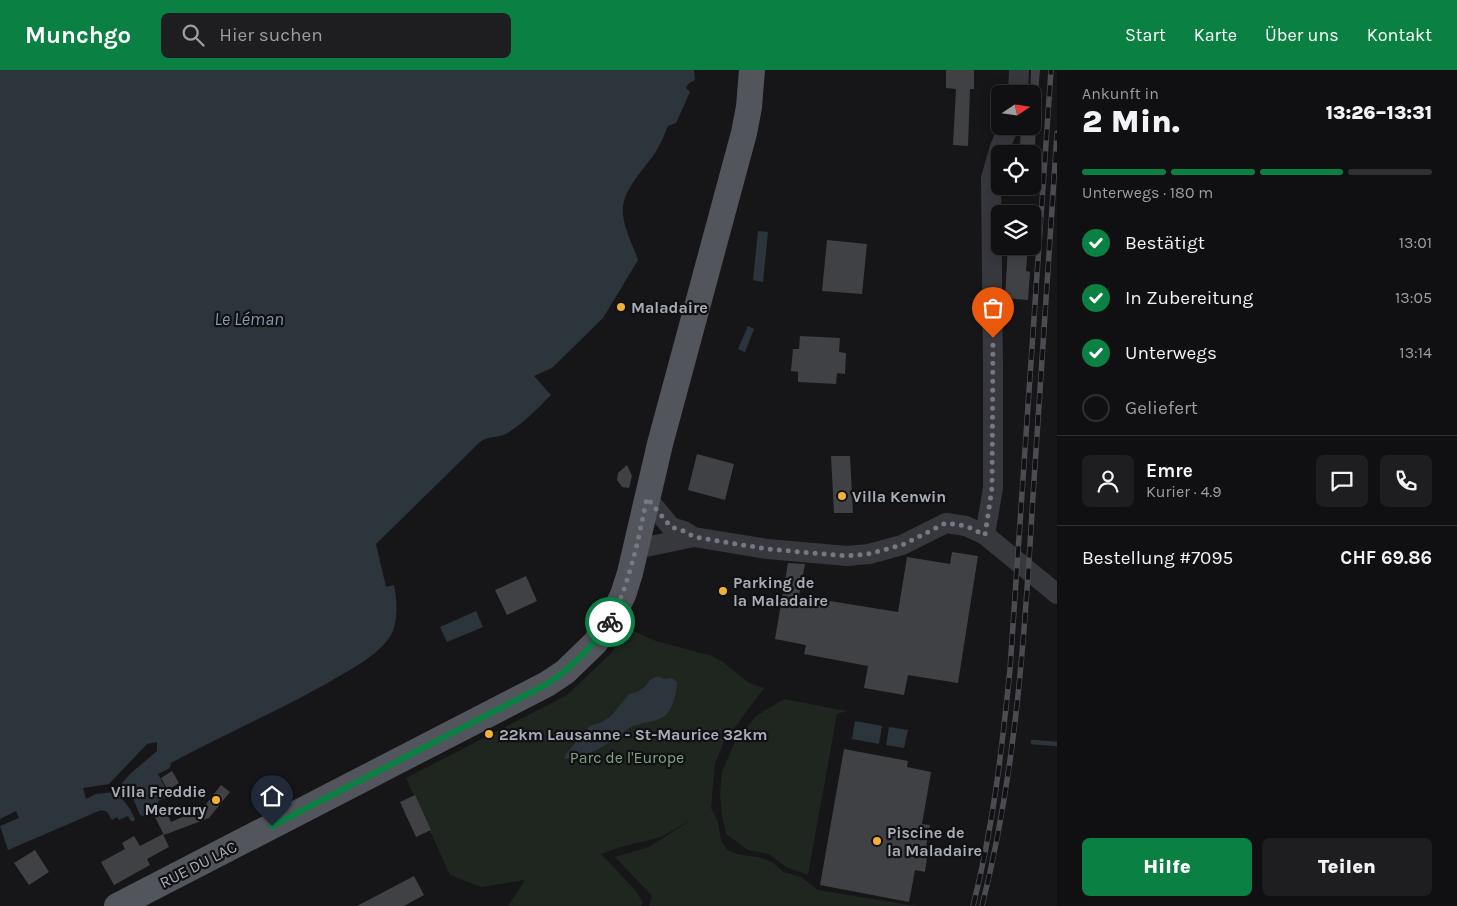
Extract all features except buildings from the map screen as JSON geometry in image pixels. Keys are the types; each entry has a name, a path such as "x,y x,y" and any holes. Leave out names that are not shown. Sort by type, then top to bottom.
{"main road":[{"name":"RUE DU LAC","path":"117,906 547,684 565,672 595,643 610,621 622,595 636,549 660,444 744,133 749,108 752,70"}],"street":[{"path":"1018,70 1018,85"},
{"path":"985,535 992,488 991,178 1005,135"},
{"path":"647,498 671,527 684,531 694,537"},
{"path":"636,549 694,537 767,549 847,556 868,554 902,545 946,523 966,526 985,535 1057,594"}],"green space":[{"name":"Parc de l'Europe","path":"629,629 656,641 712,656 723,662 749,683 764,688 724,742 715,764 711,808 718,822 721,840 727,850 772,862 784,872 801,877 818,890 916,906 649,906 652,896 615,857 649,847 694,818 661,837 601,854 636,891 643,903 641,906 508,906 525,880 481,887 450,875 406,778 567,695 610,654"},
{"path":"784,699 846,711 837,714 808,875 786,867 769,854 748,850 726,834 722,816 720,794 722,771 735,742 756,716"}],"water":[{"name":"Le Léman","path":"0,70 694,70 695,80 689,83 686,88 690,92 676,123 668,126 658,148 635,179 623,205 627,232 638,260 603,318 552,368 534,376 551,395 530,416 506,434 480,442 376,544 386,587 394,585 396,620 389,639 357,666 311,692 171,763 170,768 158,774 170,796 158,801 160,808 153,811 154,813 146,817 140,815 130,791 128,792 122,783 157,751 157,742 147,744 109,784 83,788 86,799 96,794 117,792 130,809 135,819 134,821 131,821 128,816 119,820 117,817 112,820 107,812 101,810 8,850 0,826 19,818 16,811 0,819"},
{"path":"758,231 768,232 763,282 753,280"},
{"path":"748,326 754,329 745,352 738,349"},
{"path":"476,611 483,627 447,642 440,627"},
{"path":"658,676 664,679 672,678 677,682 671,708 666,715 659,719 631,727 607,744 588,754 564,759 566,754 590,726 602,722 611,716 629,694 637,692 645,687 650,680"},
{"path":"855,721 882,726 879,744 852,739"},
{"path":"889,727 908,730 904,748 886,745"}],"waterway":[{"path":"1033,742 1057,744"}],"railway":[{"path":"973,906 991,818 1010,669 1051,70"},
{"path":"982,906 994,856 1003,805 1011,754 1022,651 1057,133"}],"way so far":[{"path":"610,622 630,573 647,498 671,527 684,531 694,537 767,549 835,556 868,554 902,545 946,523 966,526 985,535 992,488 993,338"}],"place":[{"name":"Maladaire","path":"621,307"},
{"name":"Villa Kenwin","path":"842,496"},
{"name":"Parking de la Maladaire","path":"723,591"},
{"name":"22km Lausanne - St-Maurice 32km","path":"489,734"},
{"name":"Villa Freddie Mercury","path":"216,800"},
{"name":"Piscine de la Maladaire","path":"877,841"}],"route":[{"path":"272,826 547,684 565,672 578,660 595,643 610,622"}]}
